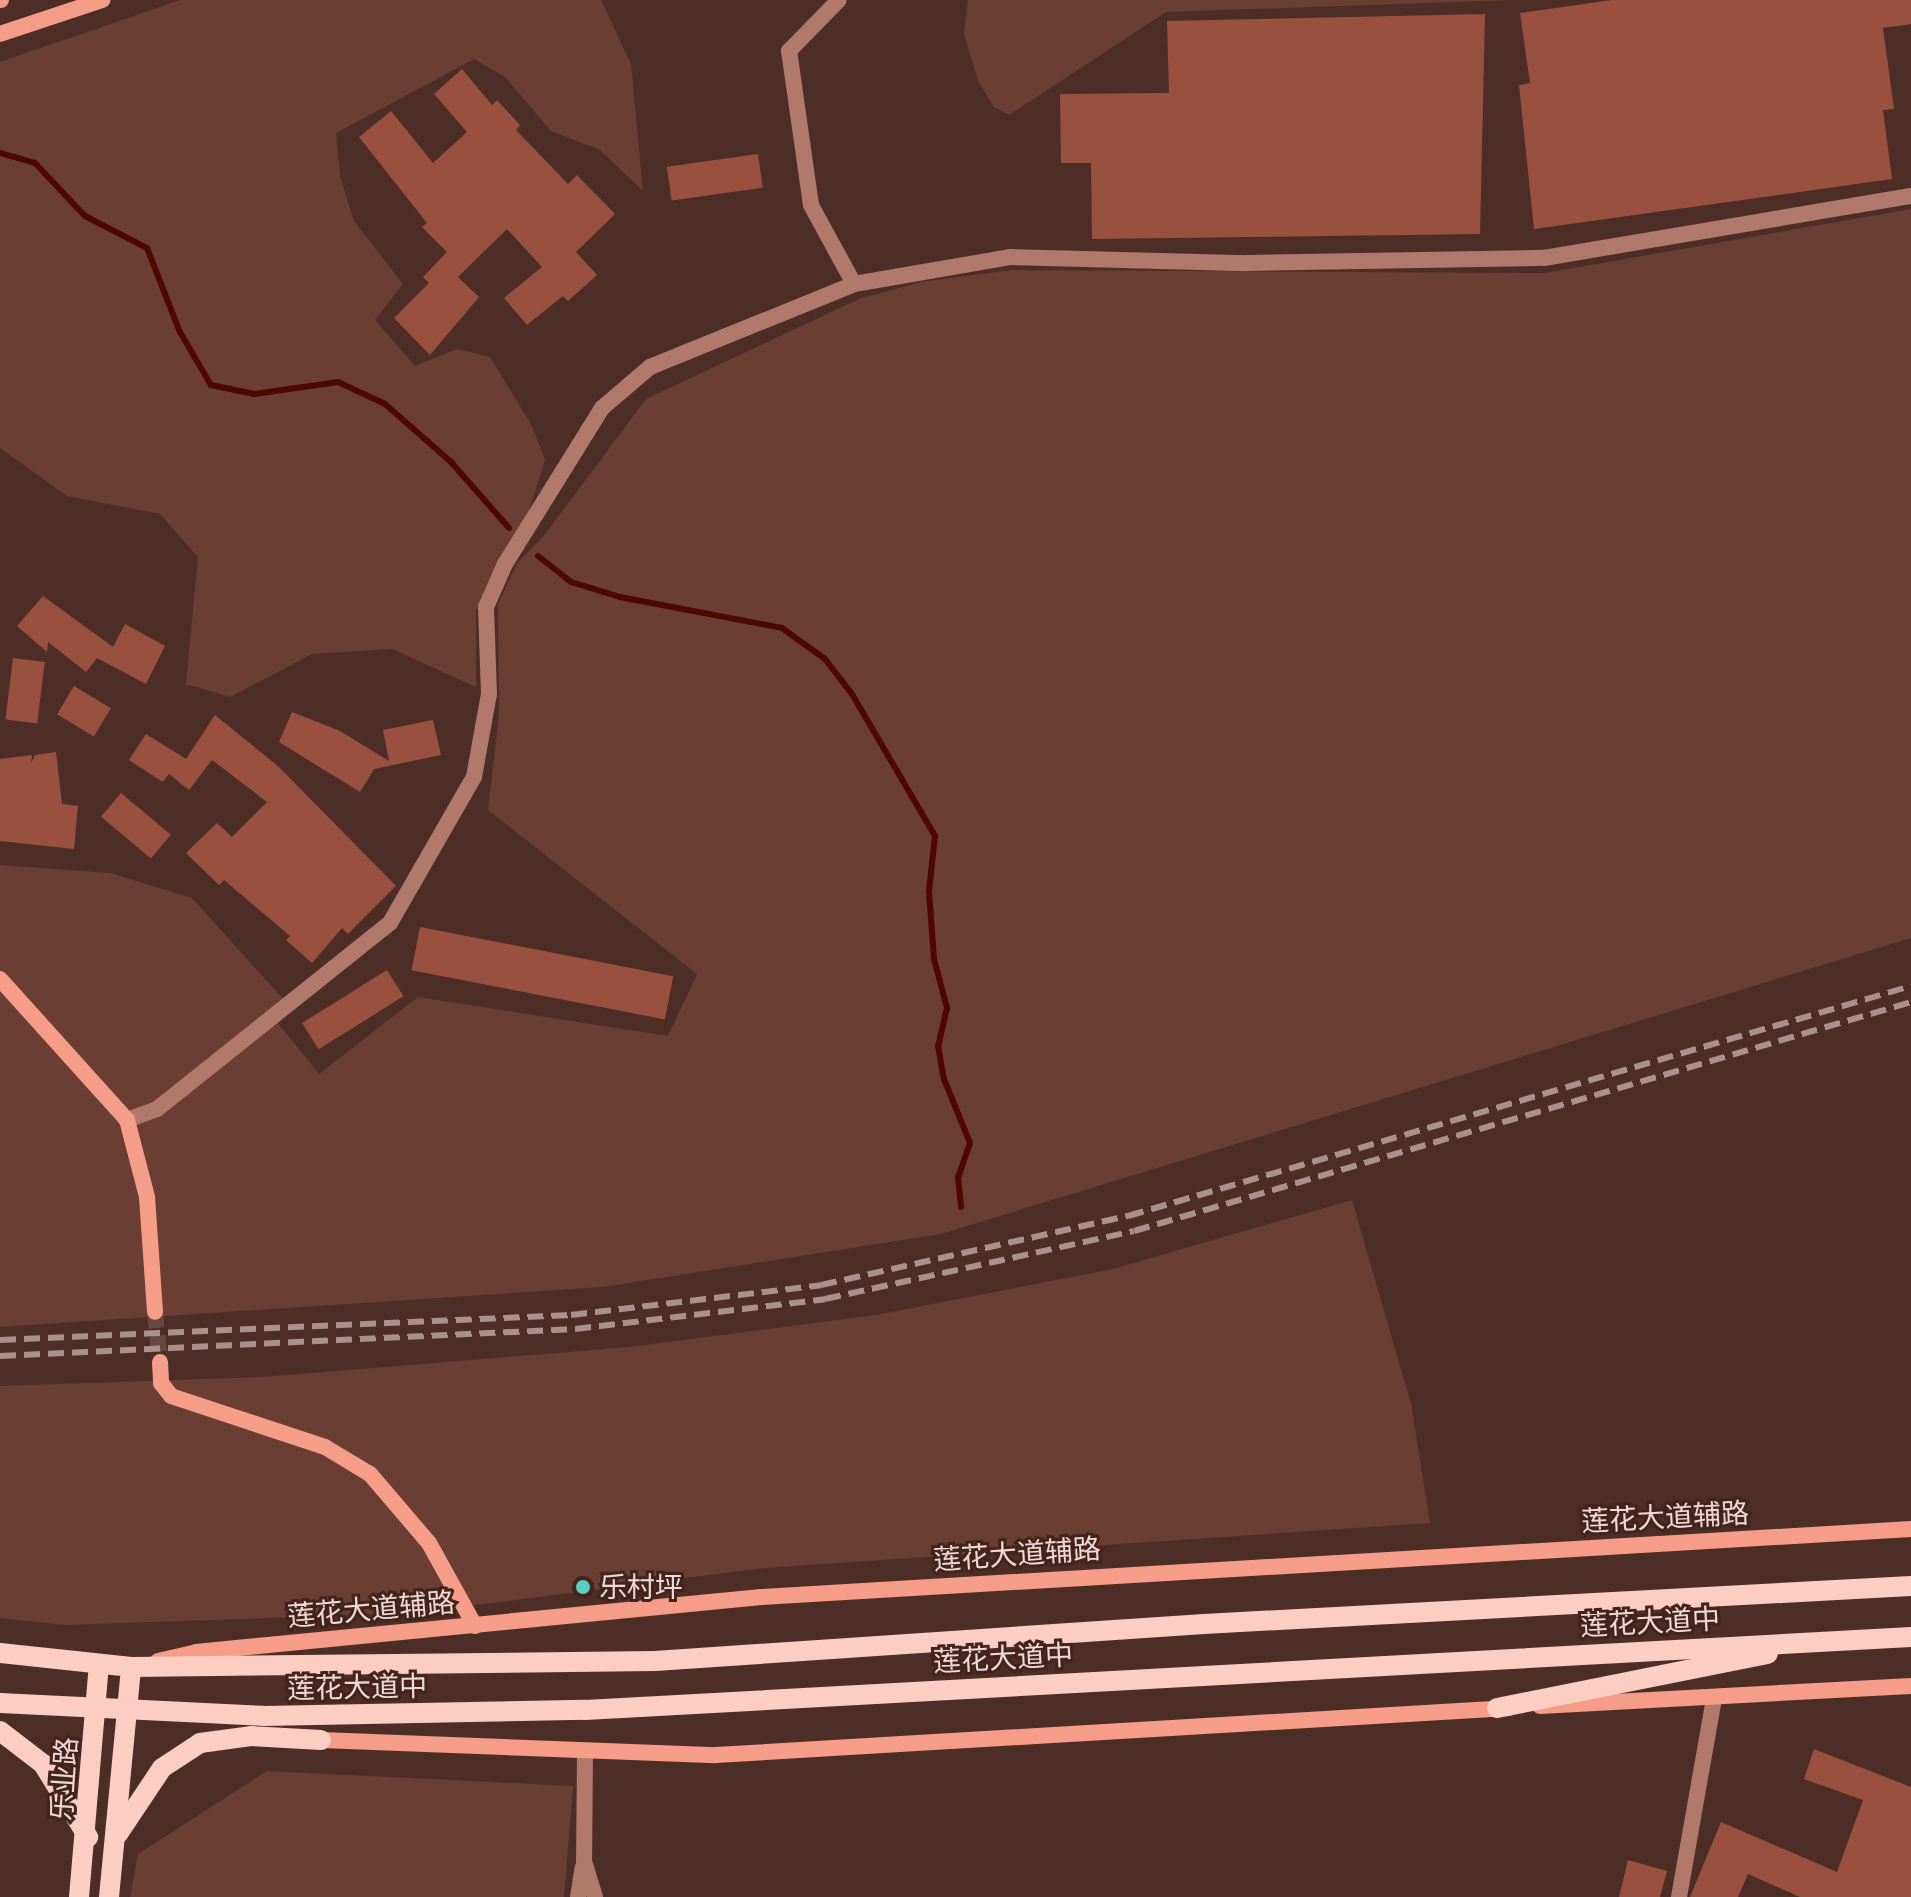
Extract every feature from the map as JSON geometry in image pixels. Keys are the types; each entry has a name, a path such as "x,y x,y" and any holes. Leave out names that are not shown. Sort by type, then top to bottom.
{"main road":[{"name":"莲花大道中","path":"0,1653 131,1667 655,1661 1204,1624 1911,1586"},
{"name":"莲花大道中","path":"0,1703 263,1716 585,1710 1911,1637"},
{"path":"1497,1708 1839,1639"},
{"name":"乐业路","path":"79,1897 88,1838 99,1665"},
{"name":"乐业路","path":"109,1897 118,1834 131,1667"},
{"path":"263,1716 321,1740"},
{"path":"0,1731 43,1764 88,1838"},
{"path":"118,1834 162,1768 200,1743 241,1736 321,1740"}],"street":[{"path":"0,34 102,0"},
{"path":"839,0 789,51 811,205 854,284"},
{"path":"127,1120 157,1109 390,923 474,777 489,694 486,607 505,564 602,408 650,367 854,284 1010,257 1247,263 1544,258 1911,196"},
{"path":"0,979 127,1120 147,1197 155,1312"},
{"path":"0,994 21,1001"},
{"path":"160,1362 161,1383 171,1396 325,1447 370,1474 429,1543 475,1626"},
{"name":"莲花大道辅路","path":"131,1667 196,1652 793,1595 1911,1529"},
{"path":"321,1740 585,1753 716,1755 1911,1686"},
{"path":"1679,1897 1714,1699"},
{"path":"578,1897 584,1861 585,1753"},
{"path":"584,1861 595,1897"}],"shaded area":[{"path":"180,0 601,0 631,64 643,191 600,150 551,131 505,77 474,59 336,133 340,176 354,221 403,284 375,320 415,366 457,349 490,357 532,426 545,460 530,508 476,611 476,687 392,649 312,654 230,697 186,684 198,557 160,514 67,496 0,448 0,62"},
{"path":"968,0 1514,0 1166,12 1009,115 994,107 978,81 964,33"},
{"path":"1911,209 1911,938 941,1234 603,1287 0,1327 0,865 110,873 192,898 284,1000 268,1011 319,1074 418,997 668,1036 697,974 488,810 499,715 498,604 517,563 543,537 646,399 859,299 921,282 1011,270 1545,273"},
{"path":"1352,1200 1411,1404 1430,1523 764,1568 414,1613 65,1625 0,1618 0,1386 262,1377 629,1347 876,1315 1113,1269"},
{"path":"267,1771 573,1786 564,1897 130,1897 138,1854"}],"building":[{"path":"1612,0 1911,0 1911,24 1883,28 1894,109 1883,110 1892,179 1534,229 1519,85 1530,83 1520,13"},
{"path":"1485,14 1480,234 1092,239 1091,163 1061,163 1060,94 1169,93 1167,21"},
{"path":"462,69 492,105 497,100 520,125 516,130 568,184 577,175 615,214 576,252 597,275 568,301 563,296 527,325 504,298 542,267 507,229 458,277 479,297 430,355 394,318 429,283 423,277 447,252 422,227 427,223 359,137 391,111 433,163 467,132 434,94"},
{"path":"758,154 763,188 672,200 667,167"},
{"path":"43,596 113,647 125,624 165,646 146,684 97,658 86,672 48,642 47,652 17,626"},
{"path":"13,658 45,662 37,723 5,720"},
{"path":"74,686 111,708 94,736 57,714"},
{"path":"292,712 340,731 389,761 383,730 433,720 441,755 374,769 360,792 279,742"},
{"path":"215,715 279,767 396,886 348,934 342,928 312,963 286,940 290,936 224,880 219,885 186,853 217,823 232,837 267,802 212,760 189,790 169,774 163,782 129,760 146,734 186,759"},
{"path":"56,752 62,804 78,806 74,849 0,841 0,759 32,755 31,763 35,755"},
{"path":"121,793 171,835 151,859 101,817"},
{"path":"420,927 673,976 665,1019 412,970"},
{"path":"387,970 403,996 319,1049 302,1023"},
{"path":"1814,1749 1911,1787 1911,1897 1800,1897 1748,1874 1738,1897 1690,1897 1721,1822 1837,1872 1863,1800 1804,1779"},
{"path":"1628,1860 1667,1871 1660,1897 1619,1897"}],"waterway":[{"path":"0,153 35,163 85,216 147,248 180,332 211,385 254,394 338,382 385,404 451,462 509,528"},
{"path":"538,556 571,582 620,597 782,628 825,659 852,694 935,836 929,891 934,959 947,1008 938,1046 944,1079 970,1143 958,1177 961,1207"}],"tunnel":[{"path":"155,1312 160,1362"}],"railway":[{"path":"0,1340 571,1315 821,1285 1128,1216 1911,986"},
{"path":"0,1356 575,1329 825,1299 1134,1231 1911,1002"}],"place":[{"name":"乐村坪","path":"583,1587"}]}
